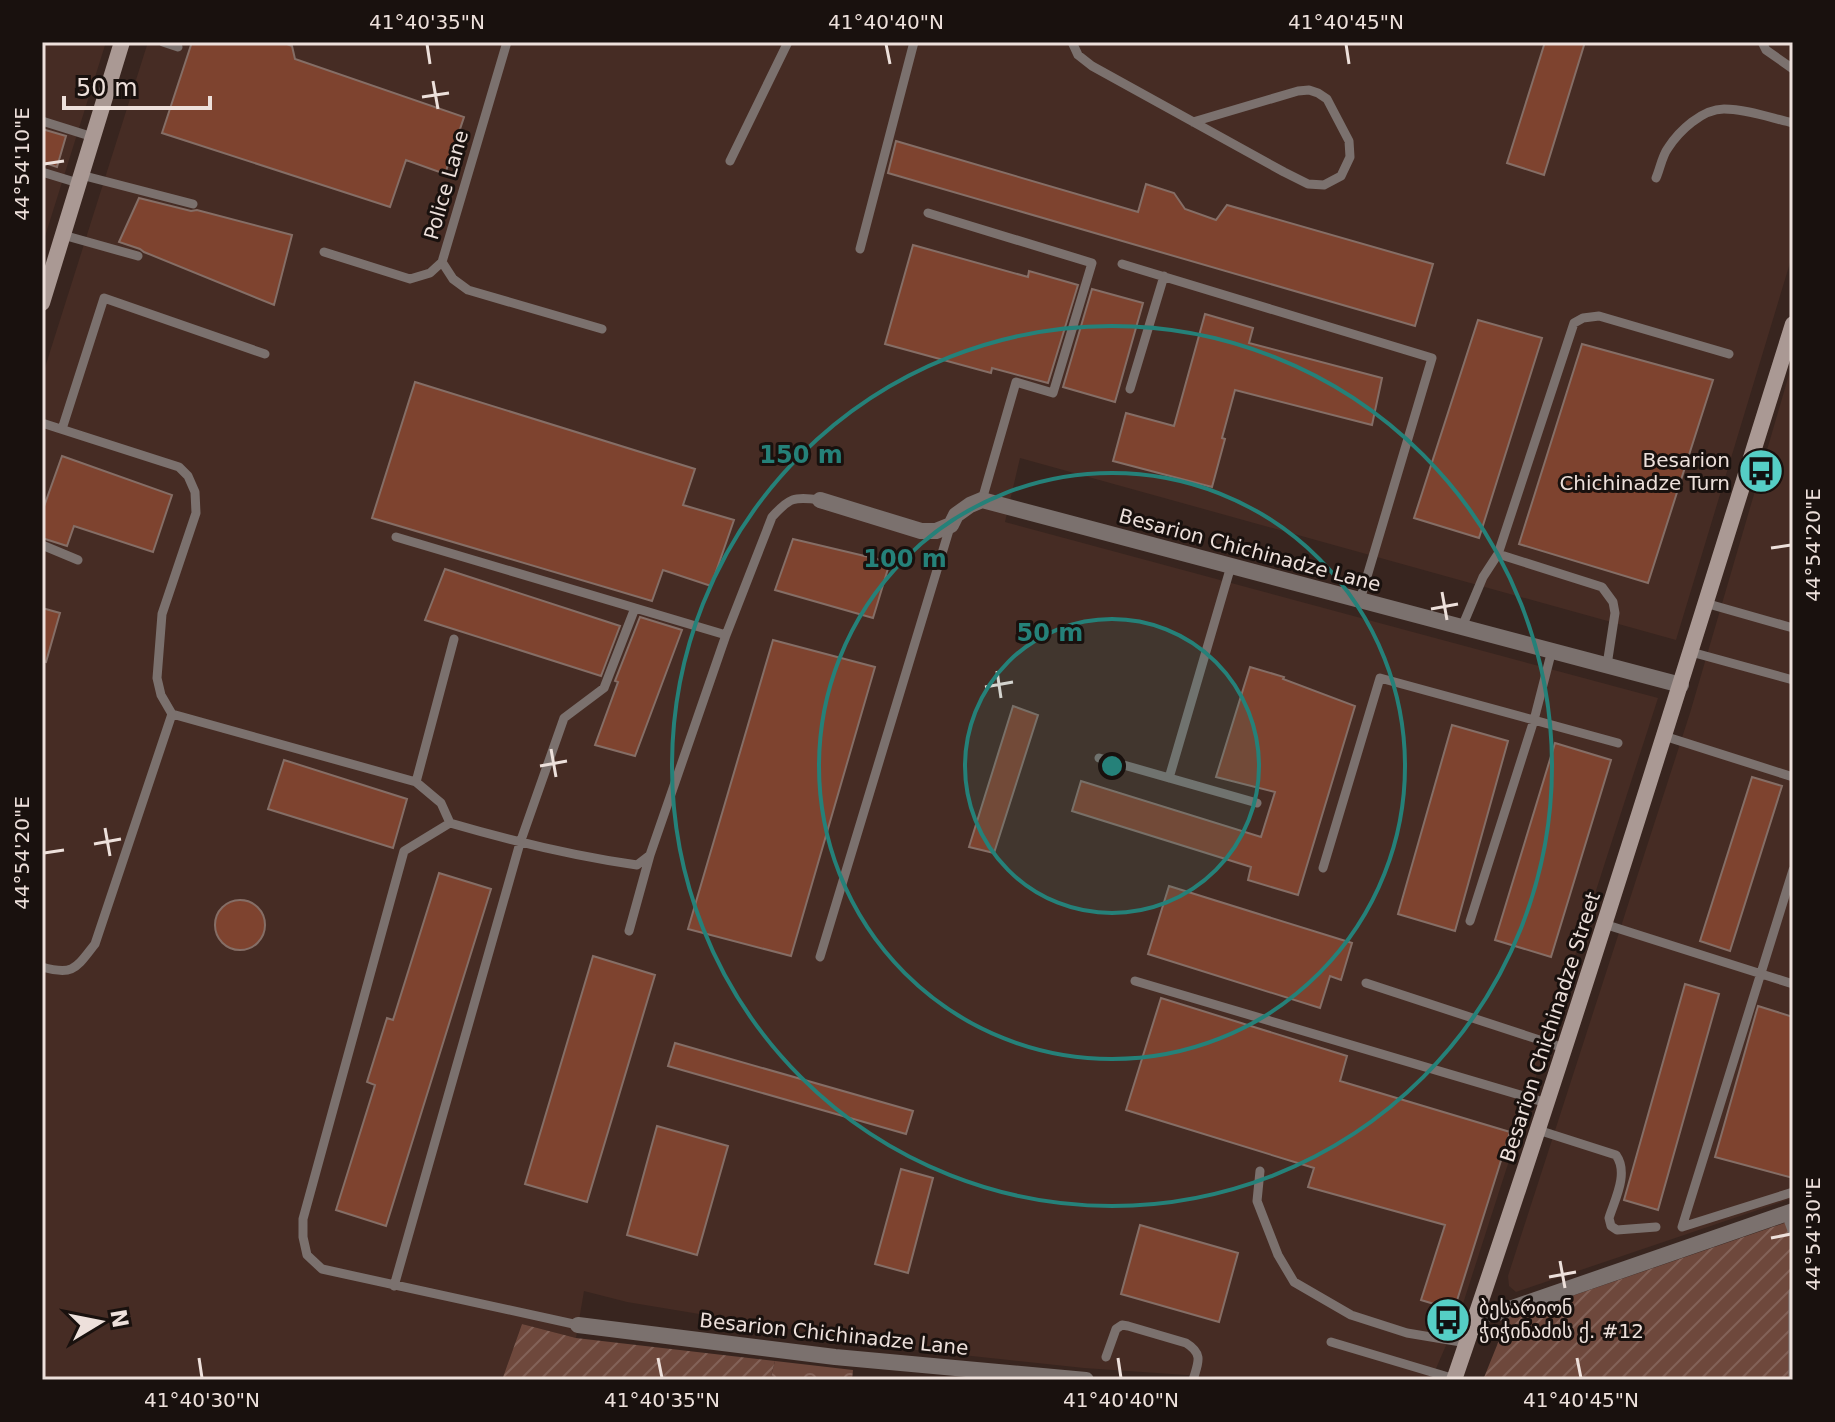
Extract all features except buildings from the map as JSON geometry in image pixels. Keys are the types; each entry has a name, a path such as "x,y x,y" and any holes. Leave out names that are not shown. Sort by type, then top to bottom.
{"street":[{"path":"42,303 122,42"},
{"name":"Besarion Chichinadze Street","path":"1454,1379 1547,1103 1793,324"},
{"path":"820,500 921,531 936,531 951,525 956,515 982,500"},
{"name":"Besarion Chichinadze Lane","path":"982,500 1681,685"},
{"path":"1477,1313 1495,1314 1789,1212"},
{"name":"Besarion Chichinadze Lane","path":"578,1325 835,1357 1086,1380"}],"lane":[{"path":"163,42 178,47"},
{"name":"Police Lane","path":"324,252 410,279 430,273 442,262 507,42"},
{"path":"730,161 788,42"},
{"path":"860,249 914,42"},
{"path":"1072,42 1078,55 1092,66 1193,122 1308,184 1324,185 1341,176 1350,157 1349,141 1327,99 1309,90 1193,122"},
{"path":"1762,42 1766,50 1793,69"},
{"path":"1656,178 1666,149 1704,114 1721,109 1793,123"},
{"path":"42,121 93,137"},
{"path":"42,172 193,204"},
{"path":"928,213 1092,263 1053,393 1016,382 982,500"},
{"path":"63,235 138,256"},
{"path":"442,262 453,279 468,290 602,329"},
{"path":"1122,264 1432,358 1360,600"},
{"path":"1130,389 1164,276"},
{"path":"62,429 104,298 265,354"},
{"path":"1462,627 1483,577 1498,554 1574,323 1599,316 1729,354"},
{"path":"42,423 179,467 188,476 195,492 196,513 162,614 157,678 161,695 172,714 416,782 441,803 450,823"},
{"path":"629,931 650,855 726,635 772,517 786,502 803,497 820,500"},
{"path":"820,957 951,525"},
{"path":"396,537 726,635"},
{"path":"42,545 78,560"},
{"path":"1498,554 1602,587 1613,602 1615,613 1607,665"},
{"path":"1169,778 1231,566"},
{"path":"1705,603 1793,628"},
{"path":"394,1286 520,843 564,718 604,688 635,608"},
{"path":"416,782 454,639"},
{"path":"1470,921 1534,720 1552,650"},
{"path":"1691,652 1793,680"},
{"path":"1323,868 1380,678 1618,743"},
{"path":"42,967 61,973 79,965 95,944 172,714"},
{"path":"1664,736 1793,777"},
{"path":"1099,758 1257,803"},
{"path":"578,1325 322,1269 307,1255 303,1219 404,851 450,823 520,843 637,865 650,855"},
{"path":"1793,870 1682,1227 1793,1192"},
{"path":"1604,924 1793,984"},
{"path":"1135,981 1547,1103"},
{"path":"1366,983 1564,1048"},
{"path":"1538,1130 1616,1155 1623,1171 1609,1218 1611,1226 1617,1230 1656,1227"},
{"path":"1260,1171 1257,1201 1278,1255 1294,1282 1351,1315 1407,1333 1467,1343"},
{"path":"1789,1212 1793,1233"},
{"path":"1793,1292 1793,1380"},
{"path":"1106,1357 1116,1329 1122,1325 1128,1326 1186,1343 1193,1348 1198,1353 1198,1364 1193,1380"},
{"path":"1331,1342 1454,1379"}],"shaded area":[{"path":"42,42 106,42 42,246"},
{"path":"148,42 1793,42 1793,253 1676,640 1020,458 1005,522 1658,698 1460,1313 1431,1380 1224,1380 1084,1368 916,1350 627,1302 584,1291 576,1338 522,1324 502,1380 42,1380 42,377"},
{"path":"1793,361 1793,1198 1516,1292 1509,1286 1508,1276 1690,713"}],"green space":[{"path":"1793,1220 1793,1380 1483,1380 1508,1318"},
{"path":"522,1324 576,1338 775,1361 770,1380 502,1380"},
{"path":"775,1361 853,1370 852,1380 770,1380"}],"place":[{"name":"Besarion Chichinadze Turn","path":"1761,471"},
{"name":"ბესარიონ ჭიჭინაძის ქ. #12","path":"1448,1320"}]}
